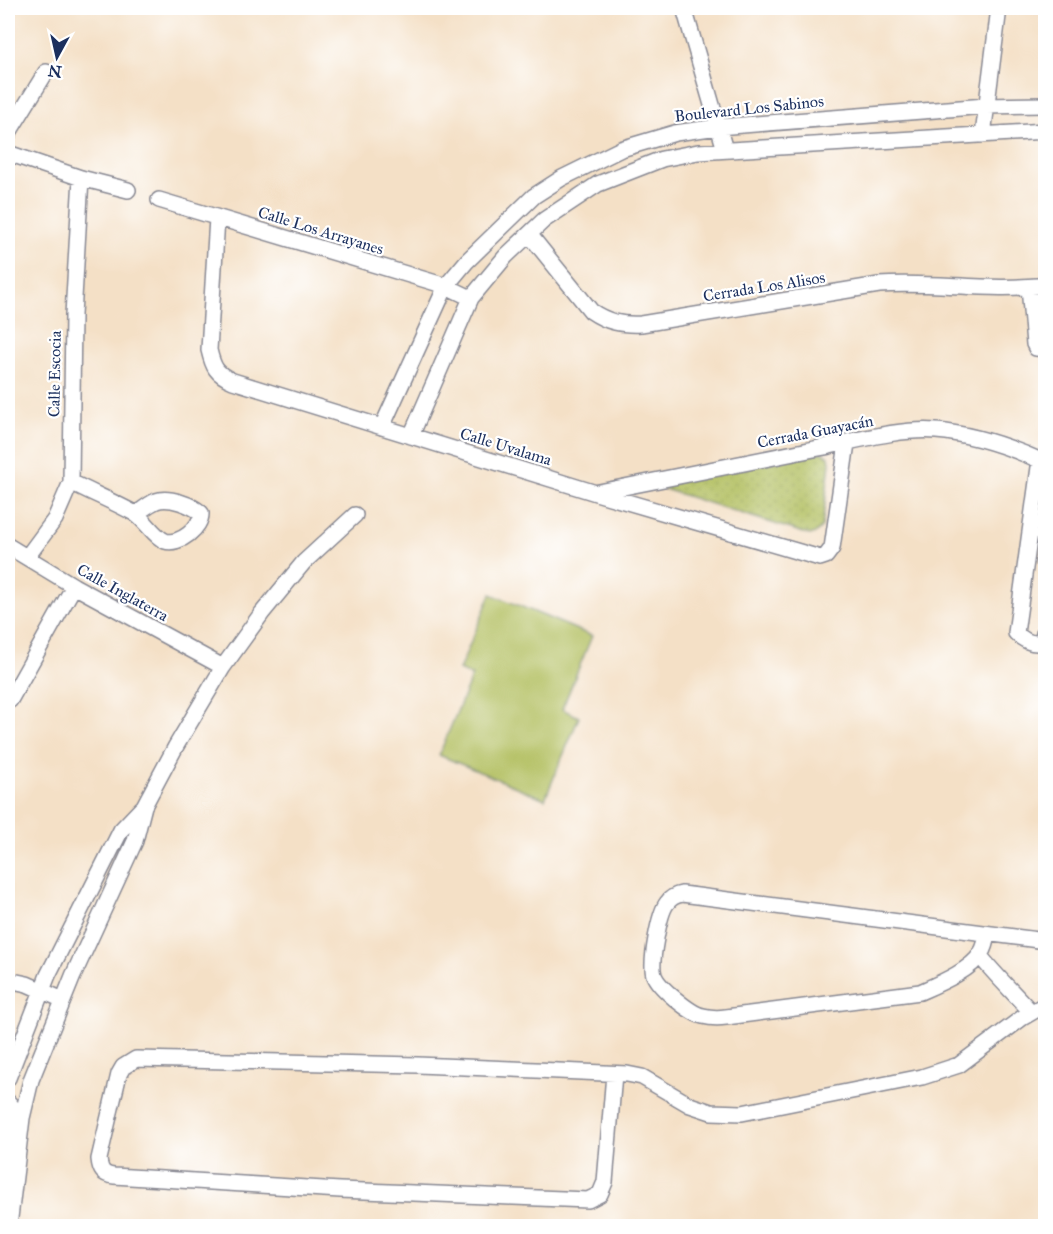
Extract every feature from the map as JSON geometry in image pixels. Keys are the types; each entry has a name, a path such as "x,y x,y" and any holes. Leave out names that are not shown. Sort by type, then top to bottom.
{"street":[{"path":"684,8 725,150"},
{"path":"983,135 999,8"},
{"path":"8,134 46,72"},
{"name":"Boulevard Los Sabinos","path":"382,427 446,286 501,227 534,196 589,163 642,141 675,133 718,127 986,106 1046,105"},
{"path":"411,436 471,298 506,255 544,220 598,184 662,159 698,152 1046,131"},
{"path":"8,153 81,178 128,190"},
{"name":"Calle Escocia","path":"27,557 55,519 71,483 74,315 81,178"},
{"name":"Calle Los Arrayanes","path":"159,200 446,286 471,298"},
{"name":"Calle Uvalama","path":"217,218 209,350 217,373 233,381 820,558 826,556 832,548 847,443"},
{"name":"Cerrada Los Alisos","path":"529,234 591,311 603,319 624,325 879,285 915,283 990,287 1046,285"},
{"path":"1029,287 1034,344 1036,348 1046,349"},
{"name":"Cerrada Guayacán","path":"596,492 906,432 938,431 986,441 1043,461 1016,633 1021,638 1037,644 1042,642 1046,626"},
{"path":"71,483 136,514"},
{"path":"9,1227 22,1118 31,1080 73,976 135,841 144,806 176,746 223,667 304,562 355,515"},
{"name":"Calle Inglaterra","path":"8,546 74,586 223,667"},
{"path":"10,700 74,586"},
{"path":"8,1078 48,975 121,830 144,806"},
{"path":"987,934 980,956 946,980 920,992 726,1017 714,1018 694,1013 664,988 653,973 662,911 672,898 682,894 1046,941"},
{"path":"980,956 1000,981 1001,987 1026,1015"},
{"path":"8,980 27,984 63,1000"},
{"path":"614,1074 605,1182 600,1194 588,1200 352,1190 114,1176 102,1172 100,1167 99,1159 119,1074 123,1067 136,1059 418,1065 627,1074 642,1077 690,1105 711,1112 742,1113 944,1071 971,1058 1026,1015 1046,1004"},
{"path":"8,1102 22,1118"}],"green space":[{"path":"822,452 829,456 830,463 822,527 810,535 661,488 668,483"},
{"path":"491,594 592,636 562,709 579,717 545,799 439,755 472,676 459,670"}]}
